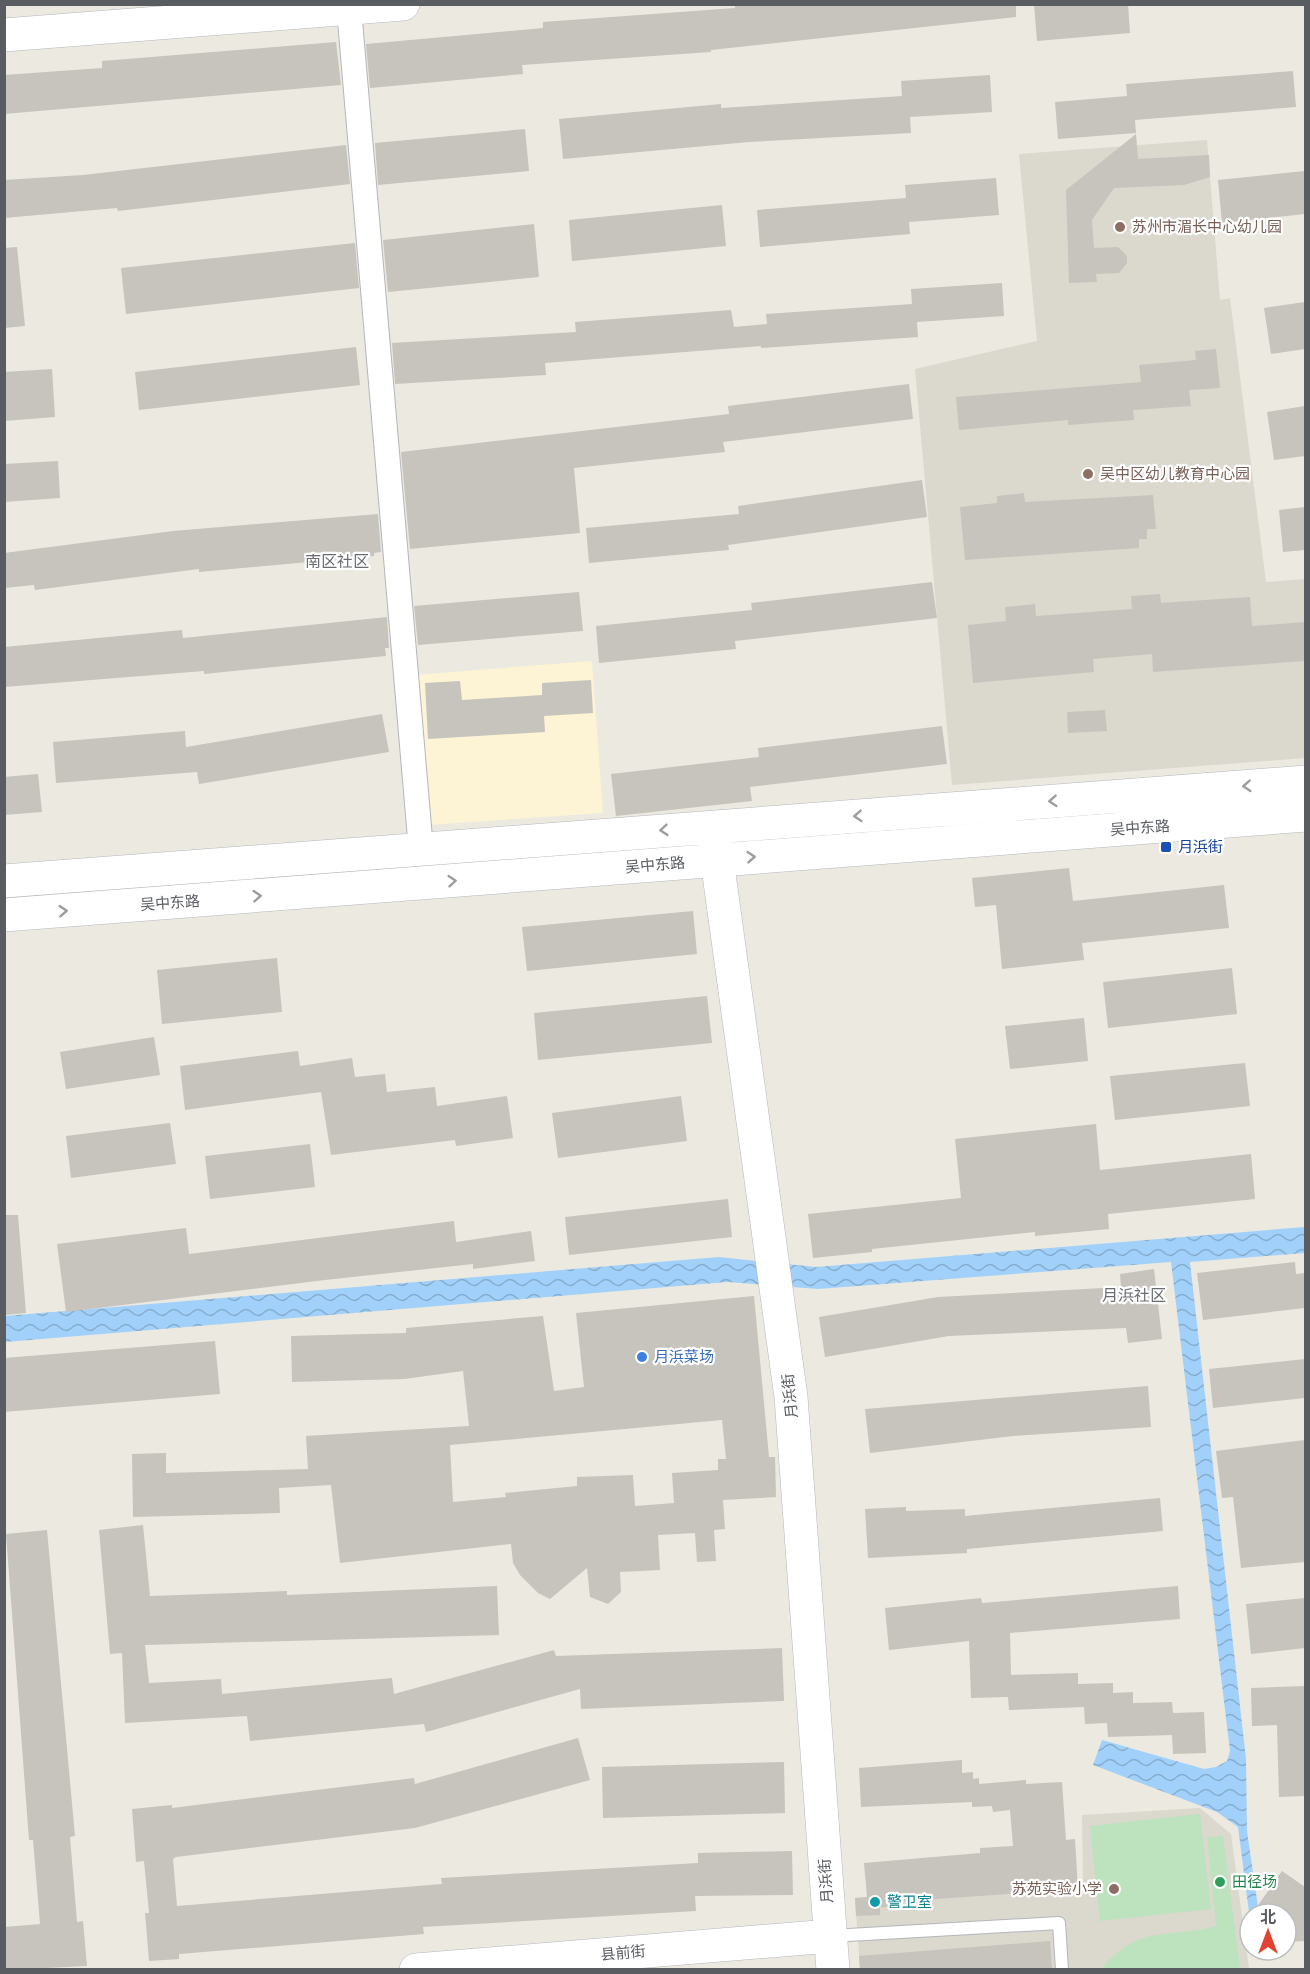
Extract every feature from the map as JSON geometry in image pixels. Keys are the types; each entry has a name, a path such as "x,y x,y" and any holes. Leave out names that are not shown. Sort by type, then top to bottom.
{"main road":[{"path":"4,35 403,4"},
{"path":"4,881 1305,782"},
{"name":"吴中东路","path":"4,915 1305,815"},
{"name":"月浜街","path":"713,826 791,1397 833,1970"},
{"name":"县前街","path":"416,1970 830,1936"}],"street":[{"path":"349,9 421,850"}],"lane":[{"path":"830,1936 1059,1923 1062,1970"}],"shaded area":[{"name":"吴中区幼儿教育中心园","path":"1207,140 1220,300 1230,298 1266,582 1305,579 1305,758 952,785 915,369 1037,341 1019,154"},
{"path":"592,661 603,813 428,825 414,675"},
{"name":"苏苑实验小学","path":"1200,1808 1231,1834 1240,1902 1238,1902 1238,1962 1248,1962 1249,1969 860,1969 855,1898 1083,1883 1082,1815"}],"green space":[{"path":"1200,1814 1211,1909 1100,1921 1090,1826"},
{"name":"田径场","path":"1223,1836 1240,1969 1102,1969 1118,1952 1141,1939 1216,1926 1207,1837"}],"water":[{"path":"1305,1227 1305,1253 1190,1262 1246,1759 1247,1831 1257,1902 1248,1902 1238,1827 1217,1812 1093,1765 1102,1740 1204,1769 1216,1767 1227,1761 1230,1751 1171,1262 818,1289 727,1282 5,1342 5,1316 719,1257 816,1267"}],"building":[{"path":"735,4 1016,4 1016,17 711,50 711,52 522,65 523,74 370,88 366,44 543,28 543,22 735,8"},
{"path":"1034,4 1128,4 1130,33 1037,41"},
{"path":"336,42 341,85 4,114 4,75 102,68 102,61"},
{"path":"1293,71 1296,107 1135,120 1136,133 1058,139 1055,102 1127,96 1126,84"},
{"path":"990,75 992,112 910,117 911,133 749,142 563,159 559,119 721,104 721,108 902,96 901,81"},
{"path":"525,129 529,171 378,185 375,143"},
{"path":"1136,134 1138,159 1209,155 1210,177 1184,185 1114,188 1092,220 1094,248 1118,247 1127,256 1127,263 1119,273 1096,274 1097,282 1069,283 1066,190"},
{"path":"346,145 350,184 118,211 117,208 4,218 4,180 83,175"},
{"path":"1305,171 1305,214 1222,223 1218,180"},
{"path":"996,178 999,215 909,222 910,234 760,247 757,210 906,198 905,185"},
{"path":"722,205 726,246 572,261 569,220"},
{"path":"534,224 539,277 388,292 383,240"},
{"path":"355,243 359,288 126,314 121,268"},
{"path":"17,247 25,326 4,328 4,248"},
{"path":"1002,283 1004,316 917,322 918,337 761,348 761,346 545,363 546,375 395,384 392,343 576,332 575,322 731,310 734,327 767,324 766,314 912,304 911,289"},
{"path":"1305,302 1305,349 1271,354 1264,308"},
{"path":"356,347 360,385 139,410 135,372"},
{"path":"1216,349 1220,388 1189,390 1191,406 1133,410 1134,420 1068,425 1068,420 959,430 956,397 1141,382 1139,365 1196,360 1195,351"},
{"path":"52,369 55,417 4,421 4,372"},
{"path":"909,384 913,419 723,442 725,452 574,468 580,533 410,549 401,452 729,414 728,406"},
{"path":"1305,406 1305,456 1274,460 1267,412"},
{"path":"58,461 60,498 4,502 4,464"},
{"path":"922,480 927,517 728,545 729,550 589,563 586,528 739,514 738,506"},
{"path":"1024,493 1025,502 1153,495 1156,529 1147,529 1147,539 1139,539 1139,548 965,560 960,507 997,503 997,496"},
{"path":"1305,507 1305,550 1283,552 1279,510"},
{"path":"378,514 381,552 374,553 374,556 199,572 199,569 35,590 34,585 4,588 4,553 173,531"},
{"path":"932,582 937,618 735,641 736,649 599,663 596,626 752,610 751,603"},
{"path":"579,592 583,631 418,645 414,606"},
{"path":"1160,594 1161,603 1250,597 1252,626 1305,622 1305,661 1153,672 1152,654 1093,659 1094,672 973,683 968,625 1006,621 1005,607 1035,604 1036,616 1132,609 1131,596"},
{"path":"387,617 389,648 385,648 386,656 204,674 204,671 4,687 4,647 182,630 183,638"},
{"path":"591,680 593,713 544,716 545,732 428,739 425,683 460,681 462,700 542,695 542,683"},
{"path":"1105,710 1107,731 1068,733 1067,712"},
{"path":"382,714 389,752 199,784 197,772 56,783 53,742 185,731 186,747"},
{"path":"942,726 947,764 750,787 752,801 616,816 611,774 759,757 758,748"},
{"path":"38,774 42,812 4,815 4,777"},
{"path":"1069,868 1073,901 1224,885 1229,928 1082,943 1084,960 1002,969 996,905 975,907 972,878"},
{"path":"693,911 697,954 527,971 522,927"},
{"path":"277,958 282,1012 162,1024 157,970"},
{"path":"1232,968 1237,1014 1108,1028 1103,982"},
{"path":"707,996 712,1043 538,1060 534,1013"},
{"path":"1084,1018 1088,1061 1010,1069 1005,1026"},
{"path":"154,1037 160,1075 66,1089 60,1052"},
{"path":"298,1051 300,1066 352,1058 355,1077 385,1074 387,1092 435,1087 437,1106 507,1096 513,1138 456,1146 455,1140 331,1155 321,1092 185,1110 180,1066"},
{"path":"1245,1063 1250,1106 1115,1120 1110,1076"},
{"path":"681,1096 687,1141 558,1158 552,1113"},
{"path":"170,1123 176,1164 71,1178 66,1136"},
{"path":"1096,1124 1100,1170 1251,1154 1255,1199 1108,1214 1109,1229 1035,1236 1035,1232 872,1249 872,1252 813,1258 808,1214 961,1198 955,1139"},
{"path":"310,1144 315,1187 210,1199 205,1156"},
{"path":"728,1199 732,1237 569,1255 565,1217"},
{"path":"4,1215 18,1215 26,1313 4,1315"},
{"path":"454,1221 456,1242 531,1231 535,1261 473,1269 473,1264 325,1280 66,1312 57,1244 186,1228 189,1254"},
{"path":"1295,1262 1296,1274 1305,1273 1305,1308 1203,1320 1197,1273"},
{"path":"1154,1269 1162,1339 1128,1343 1126,1328 949,1336 825,1357 819,1317 938,1297 1121,1287 1120,1274"},
{"path":"754,1296 769,1457 775,1457 776,1497 723,1500 725,1529 714,1530 716,1561 697,1562 695,1533 658,1535 660,1570 620,1572 621,1592 608,1604 590,1597 587,1568 550,1599 538,1593 520,1575 513,1563 511,1544 340,1563 331,1485 279,1488 280,1513 133,1517 132,1454 166,1453 166,1473 308,1469 306,1436 469,1426 463,1371 404,1379 292,1382 291,1336 406,1333 406,1328 543,1316 554,1391 584,1387 576,1313","holes":["722,1420 726,1459 718,1459 718,1470 672,1473 674,1503 635,1506 633,1475 577,1477 577,1486 505,1493 506,1497 453,1502 450,1445"]},
{"path":"215,1341 220,1394 4,1412 4,1358"},
{"path":"1305,1359 1305,1398 1213,1408 1209,1369"},
{"path":"1148,1386 1151,1427 1013,1436 870,1453 865,1409"},
{"path":"1305,1440 1305,1562 1241,1568 1233,1497 1222,1498 1216,1451"},
{"path":"1160,1498 1163,1531 967,1549 967,1553 868,1558 865,1509 906,1507 906,1511 965,1509 965,1516"},
{"path":"143,1525 150,1596 287,1591 287,1595 497,1586 499,1635 145,1645 149,1683 221,1679 222,1694 392,1678 394,1694 554,1650 556,1656 782,1648 784,1701 581,1709 580,1689 426,1732 424,1724 250,1741 247,1716 125,1723 122,1653 110,1654 99,1530"},
{"path":"47,1530 75,1836 70,1837 77,1922 83,1921 87,1966 4,1970 4,1927 40,1924 33,1840 29,1840 6,1534"},
{"path":"1178,1586 1180,1619 1010,1633 1011,1675 1078,1673 1078,1684 1113,1683 1113,1693 1133,1692 1133,1703 1172,1702 1173,1713 1204,1712 1206,1753 1173,1754 1172,1735 1108,1737 1107,1723 1085,1724 1084,1707 1009,1710 1008,1697 971,1698 969,1641 889,1650 885,1608 981,1598 982,1603"},
{"path":"1305,1598 1305,1648 1251,1654 1246,1604"},
{"path":"1305,1686 1305,1796 1279,1797 1277,1725 1252,1726 1251,1688"},
{"path":"578,1738 590,1780 415,1828 176,1857 173,1859 177,1906 442,1884 441,1878 698,1863 698,1853 792,1851 793,1895 695,1896 696,1911 423,1927 424,1934 179,1954 179,1959 149,1961 145,1913 149,1913 144,1861 136,1862 132,1809 172,1805 172,1808 414,1778 415,1784"},
{"path":"962,1760 962,1773 973,1772 973,1779 979,1778 979,1784 1026,1780 1026,1784 1062,1782 1066,1840 1075,1839 1078,1889 894,1902 894,1907 880,1907 880,1915 856,1916 855,1898 867,1897 864,1863 980,1853 980,1848 1013,1846 1010,1810 993,1812 992,1806 972,1807 972,1802 861,1807 859,1768"},
{"path":"784,1762 785,1813 603,1818 602,1767"},
{"path":"1282,1871 1305,1887 1305,1941 1298,1941 1298,1902 1260,1902"},
{"path":"1050,1941 1052,1970 860,1970 859,1956"}],"place":[{"name":"苏州市湄长中心幼儿园","path":"1120,227"},
{"name":"吴中区幼儿教育中心园","path":"1088,474"},
{"name":"月浜街","path":"1166,847"},
{"name":"月浜菜场","path":"642,1357"},
{"name":"田径场","path":"1220,1882"},
{"name":"苏苑实验小学","path":"1114,1889"},
{"name":"警卫室","path":"875,1902"}],"district":[{"name":"南区社区","path":"337,561"},
{"name":"月浜社区","path":"1134,1295"}]}
